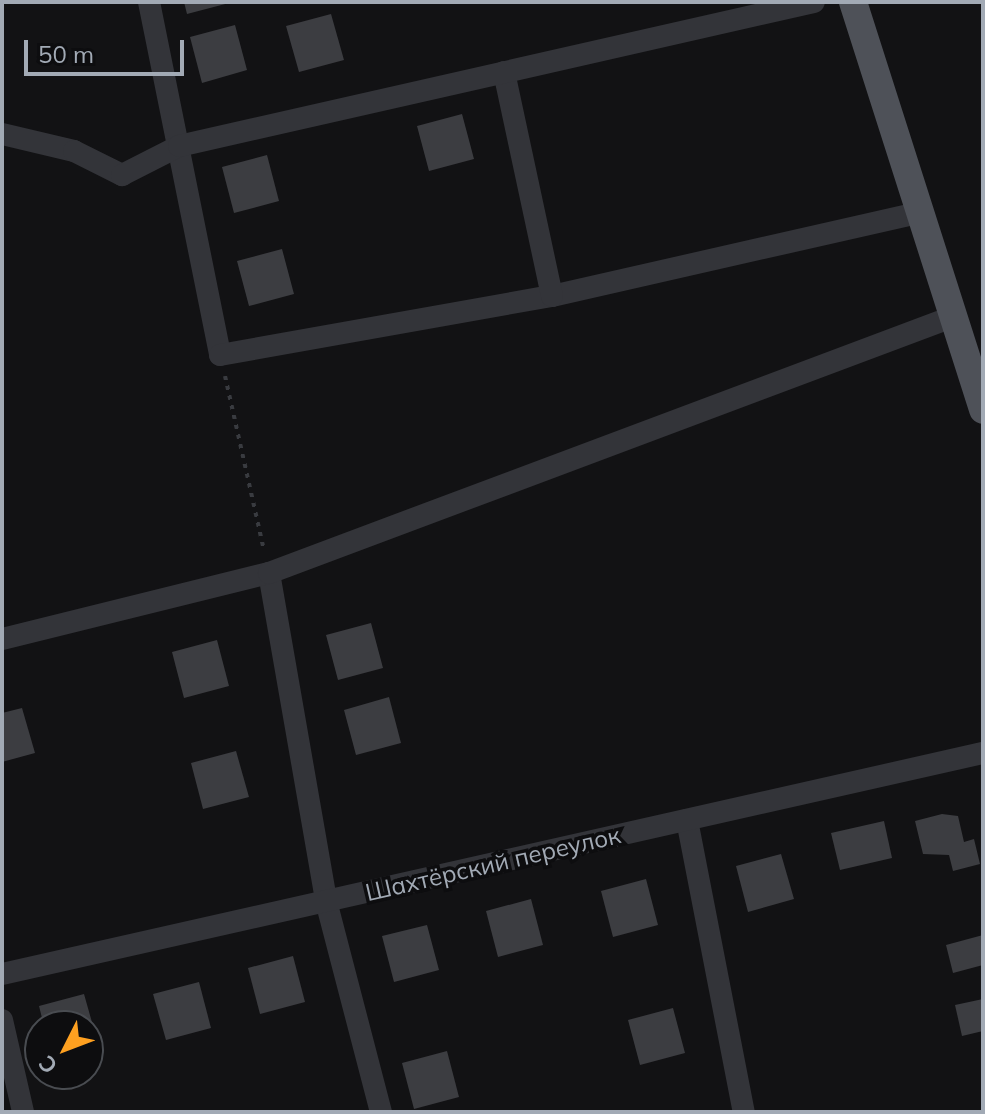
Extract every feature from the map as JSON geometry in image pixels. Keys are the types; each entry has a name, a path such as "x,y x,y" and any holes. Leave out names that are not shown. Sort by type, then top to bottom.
{"main road":[{"path":"853,2 983,410"}],"street":[{"path":"149,2 220,355 552,296 918,213"},
{"path":"2,134 74,151 122,175 179,146 814,2"},
{"path":"504,72 552,296"},
{"path":"2,639 269,573 952,317"},
{"path":"269,573 326,901 381,1112"},
{"name":"Шахтёрский переулок","path":"2,974 983,753"},
{"path":"687,820 744,1112"},
{"path":"2,1020 23,1112"}],"path":[{"path":"220,355 269,573"}],"building":[{"path":"184,2 229,2 229,3 187,14"},
{"path":"331,14 344,60 299,72 286,26"},
{"path":"235,25 247,70 202,83 190,37"},
{"path":"462,114 474,159 429,171 417,126"},
{"path":"267,155 279,201 234,213 222,167"},
{"path":"282,249 294,294 249,306 237,261"},
{"path":"371,623 383,668 338,680 326,635"},
{"path":"217,640 229,686 184,698 172,652"},
{"path":"389,697 401,743 356,755 344,710"},
{"path":"22,708 35,753 2,762 2,713"},
{"path":"236,751 249,797 203,809 191,763"},
{"path":"942,814 958,816 964,842 974,839 980,864 953,871 949,855 923,854 915,821"},
{"path":"884,821 892,858 840,870 831,833"},
{"path":"781,854 794,899 748,912 736,866"},
{"path":"646,879 658,925 613,937 601,891"},
{"path":"531,899 543,945 498,957 486,911"},
{"path":"427,925 439,970 394,982 382,936"},
{"path":"983,935 983,965 953,973 946,945"},
{"path":"293,956 305,1002 260,1014 248,968"},
{"path":"199,982 211,1028 166,1040 153,994"},
{"path":"84,994 89,1010 40,1010 39,1006"},
{"path":"983,999 983,1031 962,1036 955,1005"},
{"path":"673,1008 685,1053 640,1065 628,1020"},
{"path":"447,1051 459,1097 414,1109 402,1063"}]}
